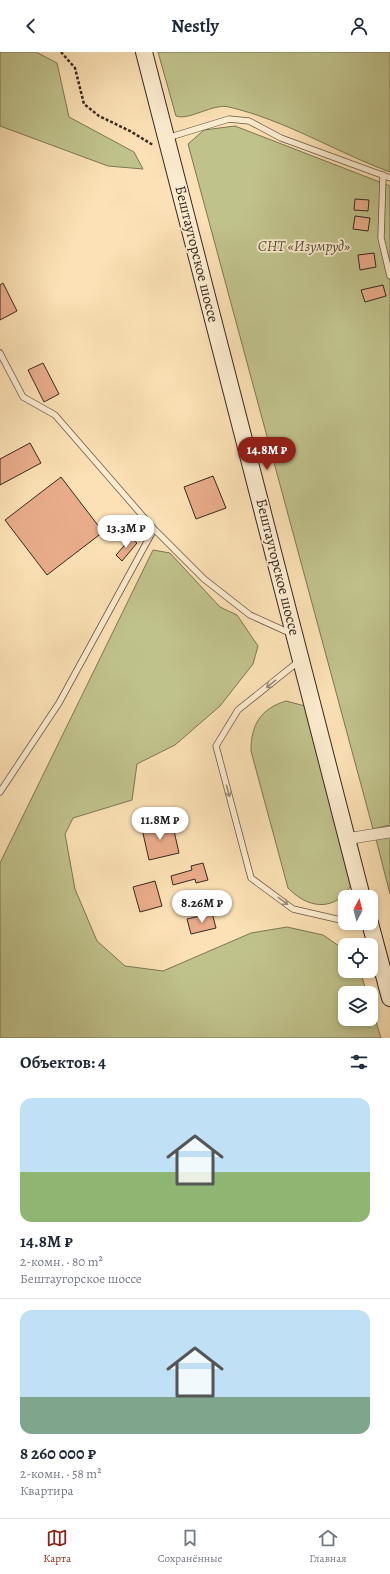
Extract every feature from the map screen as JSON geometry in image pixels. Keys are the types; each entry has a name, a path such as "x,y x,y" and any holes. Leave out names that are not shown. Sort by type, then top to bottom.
{"street":[{"name":"Бештаугорское шоссе","path":"144,52 360,890"},
{"path":"346,839 390,832"},
{"path":"371,930 390,998"}],"lane":[{"path":"168,141 230,118 249,121 281,138 390,178"},
{"path":"383,175 381,238 390,276"},
{"path":"0,353 23,397 55,415 154,529 204,579 250,615 295,635"},
{"path":"0,792 59,703 154,529"},
{"path":"301,659 238,710 216,746 251,878 293,909 338,919"}],"path":[{"path":"60,52 75,68 84,104 99,116 130,131 154,146 168,141"}],"green space":[{"path":"0,52 36,52 57,63 69,117 134,152 143,169 108,166 0,126"},
{"path":"158,52 390,52 390,172 290,128 229,107 216,107 188,116 176,116"},
{"name":"СНТ «Изумруд»","path":"235,126 390,186 390,825 373,829 188,144 204,130"},
{"path":"153,550 170,553 220,607 237,615 258,646 253,664 220,706 175,745 137,764 132,800 73,818 65,834 75,889 97,941 125,966 163,971 251,933 287,927 323,935 338,945 338,978 362,978 365,986 338,986 338,1026 377,1026 381,1038 0,1038 0,863"},
{"path":"286,701 305,706 355,877 347,890 338,890 338,899 334,902 316,904 297,896 288,888 251,751 251,742 255,726 264,713 277,704"},
{"path":"390,837 390,894 376,839"}],"building":[{"path":"355,199 369,200 368,211 354,210"},
{"path":"355,216 370,218 368,231 353,229"},
{"path":"374,253 376,267 360,270 358,255"},
{"path":"3,283 17,311 0,320 0,285"},
{"path":"383,285 386,296 365,302 361,290"},
{"path":"43,363 59,394 44,402 28,370"},
{"path":"30,443 41,463 0,485 0,459"},
{"path":"213,476 226,508 196,519 184,487"},
{"path":"61,477 103,532 47,575 5,520"},
{"path":"131,538 137,543 122,561 116,555"},
{"path":"172,822 179,853 149,860 142,829"},
{"path":"203,863 208,880 196,883 195,879 173,885 171,876 192,870 191,866"},
{"path":"155,881 162,906 140,912 133,887"},
{"path":"212,913 216,928 191,934 187,919"}]}
